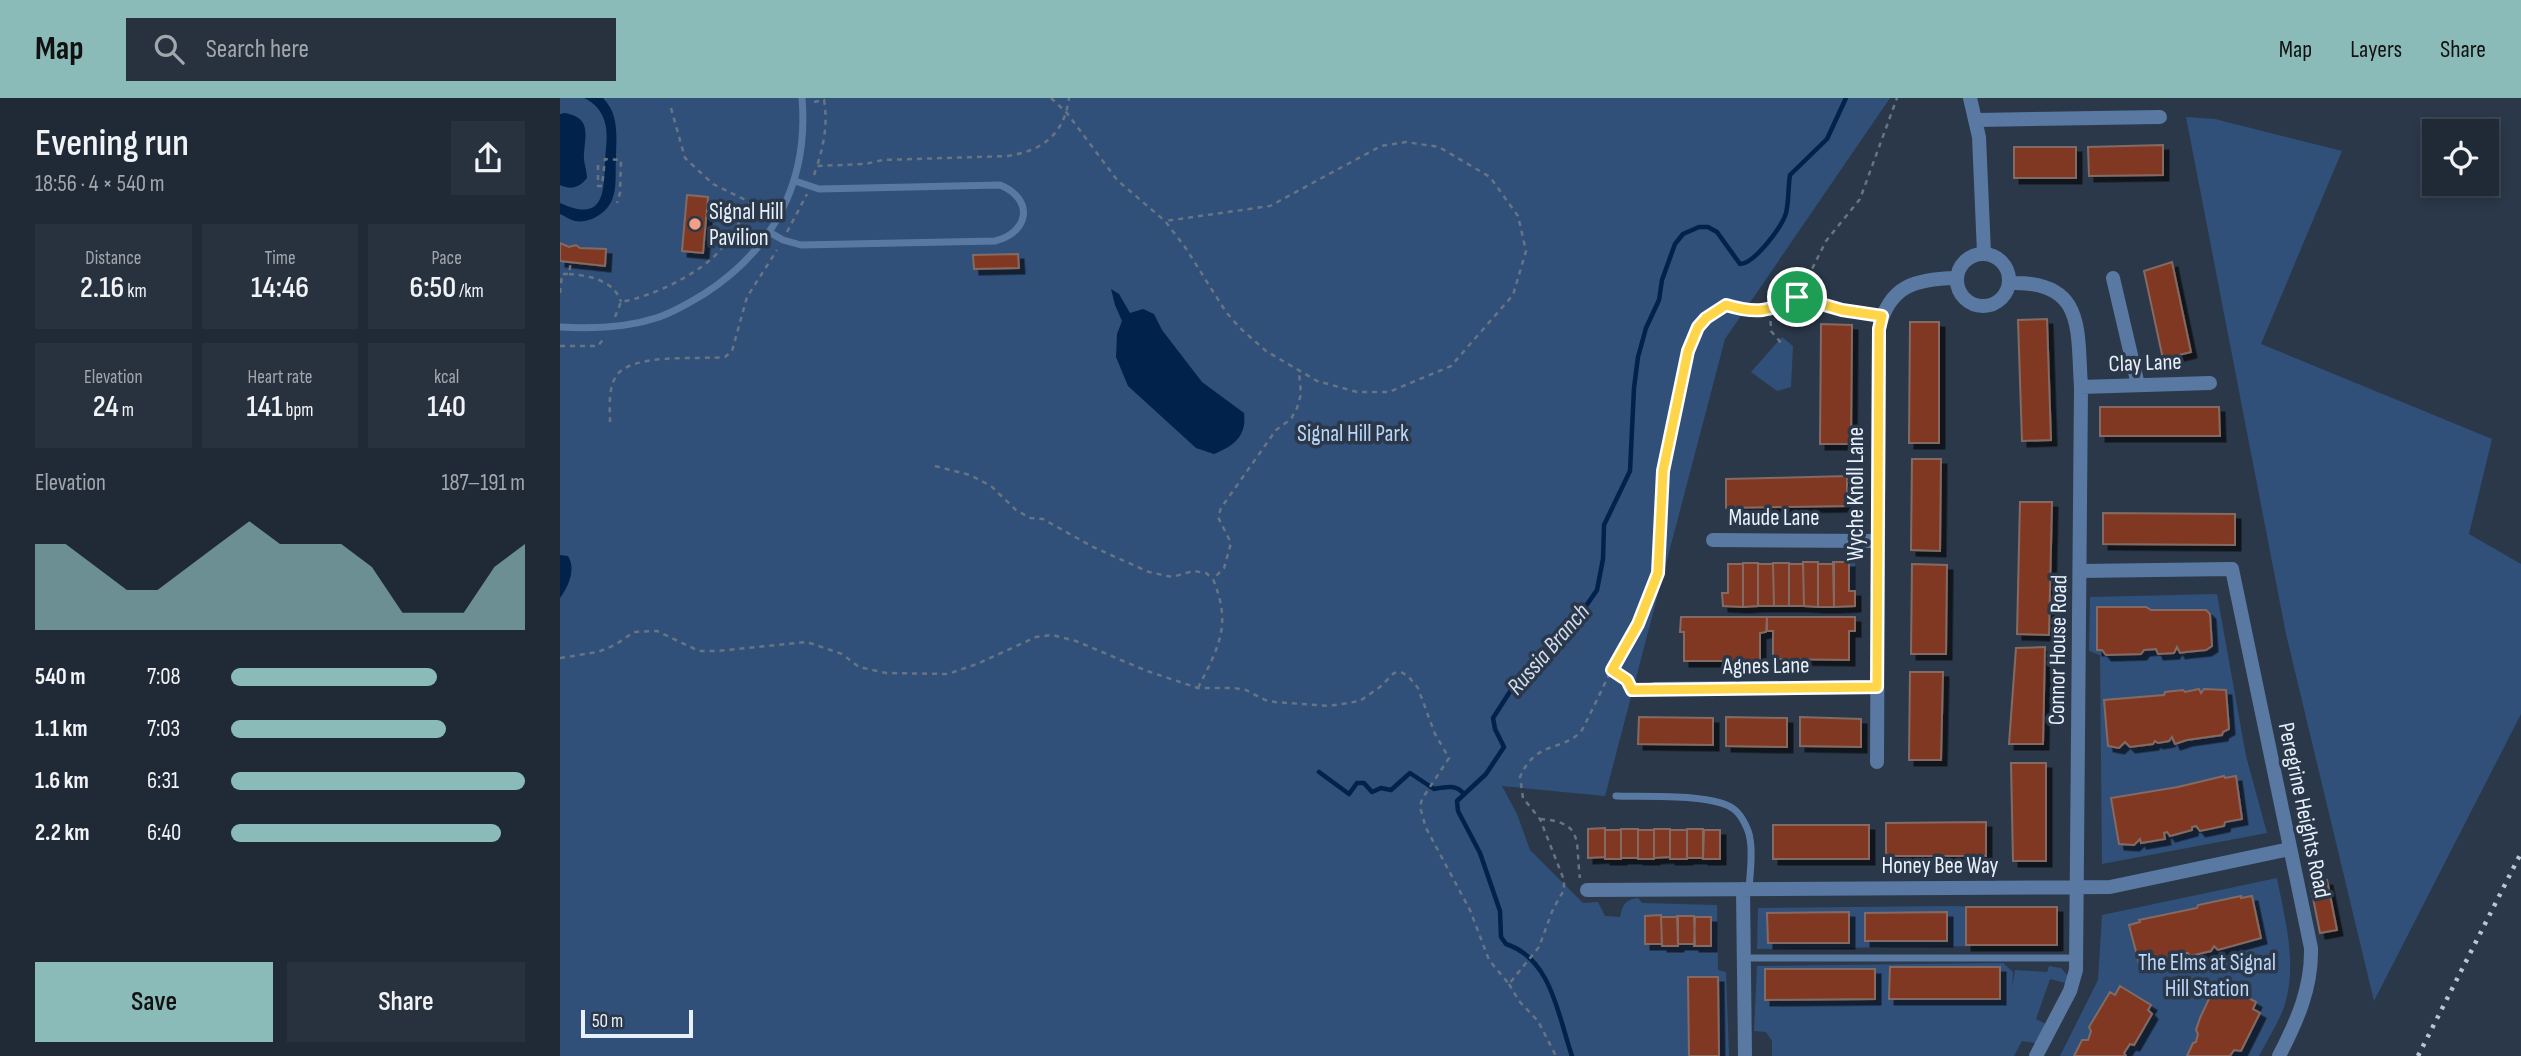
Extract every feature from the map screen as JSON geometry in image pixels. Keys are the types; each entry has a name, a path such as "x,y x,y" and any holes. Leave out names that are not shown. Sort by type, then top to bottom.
{"street":[{"path":"1970,98 1976,120 1979,150 1983,253"},
{"path":"1976,120 2160,117"},
{"path":"1983,253 1992,255 2005,266 2009,283 2001,299 1994,304 1976,305 1962,295 1956,278 1962,264 1975,254 1983,253"},
{"path":"1882,316 1891,299 1910,285 1956,278"},
{"path":"2113,278 2138,385"},
{"name":"Connor House Road","path":"2009,283 2027,282 2050,289 2064,299 2074,312 2081,387 2077,958 2075,980 2036,1056"},
{"name":"Wyche Knoll Lane","path":"1877,762 1879,329 1882,316"},
{"name":"Clay Lane","path":"2081,387 2210,383"},
{"name":"Maude Lane","path":"1713,540 1878,541"},
{"name":"Peregrine Heights Road","path":"2080,571 2232,569 2311,948 2305,998 2279,1056"},
{"name":"Agnes Lane","path":"1655,689 1877,687"},
{"name":"Honey Bee Way","path":"1583,884 1746,889 2110,887 2290,849"},
{"path":"1745,1056 1746,889"}],"lane":[{"path":"560,327 611,327 656,318 691,302 734,272 780,217 795,181 802,141 802,101"},
{"path":"769,232 782,240 801,245 995,241 1005,239 1016,231 1024,212 1013,190 1000,186 819,189 795,181"},
{"path":"1616,796 1700,799 1716,801 1736,810 1751,839 1746,889"},
{"path":"1744,958 2077,958"}],"path":[{"path":"1051,98 1067,113 1116,180 1166,221 1226,312 1240,328 1266,351 1317,381 1357,392 1389,392 1451,366 1513,295 1526,251 1518,216 1490,177 1439,148 1406,142 1381,146 1270,206 1166,221"},
{"path":"1067,113 1069,98"},
{"path":"1508,984 1536,953 1553,909 1564,890 1564,880 1540,819 1523,798 1520,777 1535,755 1550,746 1576,739 1638,624 1658,573 1663,471 1688,351 1698,327 1706,318 1726,305 1753,311 1770,311 1797,297 1826,241 1860,199 1897,98"},
{"path":"802,101 824,100 826,131 817,166"},
{"path":"671,108 685,158 713,184 780,217"},
{"path":"598,165 597,186 602,186 605,159 621,160 617,204"},
{"path":"621,302 650,295 720,252 750,203"},
{"path":"569,274 571,261"},
{"path":"560,293 561,274 594,277 616,292 621,302 611,327 598,346 560,346"},
{"path":"1797,297 1842,310 1882,316"},
{"path":"1770,311 1770,325 1782,344 1780,346"},
{"path":"1213,579 1224,568 1231,543 1218,517 1221,508 1276,430 1292,419 1301,394 1299,372"},
{"path":"935,466 970,475 990,486 1016,510 1030,518 1044,519 1093,547 1149,572 1172,577 1193,571 1206,573 1213,579 1220,605 1222,637 1198,688"},
{"path":"560,658 597,652 615,645 634,632 657,631 699,651 807,642 842,654 859,667 916,676 948,674 1037,637 1052,635 1076,641 1147,671 1198,688 1246,690 1275,702 1341,705 1360,701 1394,673 1401,672 1418,688 1435,734 1449,758 1427,791 1420,807 1426,828 1470,909 1489,960 1518,1000 1538,1021 1556,1056"},
{"path":"1612,670 1627,680 1632,690 1655,689"},
{"path":"1540,819 1562,823 1571,828 1576,840 1583,884"}],"green space":[{"name":"Signal Hill Park","path":"560,98 1890,98 1725,339 1605,796 1502,786 1517,814 1530,850 1583,903 1598,902 1605,916 1620,917 1625,903 1638,898 1642,903 1717,905 1718,970 1726,972 1729,1056 560,1056"},
{"path":"2186,117 2215,119 2342,151 2261,344 2492,439 2469,534 2521,564 2521,714 2374,1001 2286,634"},
{"path":"1782,337 1793,346 1791,387 1777,391 1751,372"},
{"path":"1845,549 1855,550 1855,591 1849,591 1850,556 1845,555"},
{"path":"2217,594 2246,756 2267,833 2102,864 2100,655 2089,651 2090,597"},
{"name":"The Elms at Signal Hill Station","path":"2277,878 2289,942 2290,975 2284,1007 2259,1056 2060,1056 2098,980 2102,915"},
{"path":"1953,906 2055,910 2056,945 1757,949 1758,908"},
{"path":"2003,963 2013,972 2012,987 2015,970 2047,972 2049,966 2061,968 2068,976 2065,983 2050,979 2036,1019 2046,1024 2036,1043 2022,1041 2014,1056 1772,1056 1772,1041 1766,1032 1754,1031 1757,966"}],"shaded area":[{"path":"584,98 603,98 615,119 616,178 611,202 603,212 593,219 581,221 560,214 560,203 585,210 599,202 604,184 607,138 601,114"},
{"path":"560,114 574,115 583,123 586,134 584,157 587,178 571,188 560,185"},
{"path":"1111,289 1119,294 1130,313 1143,309 1154,314 1162,330 1202,382 1244,413 1241,434 1233,444 1214,454 1196,448 1128,386 1116,357 1117,334 1122,321"},
{"path":"560,555 568,556 571,572 569,583 560,598"}],"building":[{"path":"2163,145 2163,175 2089,176 2088,147"},
{"path":"2014,147 2076,147 2076,178 2014,178"},
{"name":"Signal Hill Pavilion","path":"687,195 708,197 703,253 682,251"},
{"path":"560,243 569,247 576,245 580,248 606,249 605,266 560,261"},
{"path":"1018,254 1019,268 974,269 973,255"},
{"path":"2172,262 2191,352 2163,359 2144,271"},
{"path":"2047,319 2051,440 2022,441 2018,320"},
{"path":"1910,322 1939,322 1939,443 1909,443"},
{"path":"1821,324 1852,325 1851,444 1820,444"},
{"path":"2100,407 2219,407 2220,436 2100,436"},
{"path":"1912,459 1941,459 1940,551 1911,550"},
{"path":"1847,476 1847,506 1726,508 1726,479"},
{"path":"2020,502 2052,502 2049,635 2017,634"},
{"path":"2103,513 2235,514 2235,545 2103,544"},
{"path":"1803,562 1818,562 1818,607 1804,606"},
{"path":"1833,562 1849,562 1849,591 1855,591 1855,606 1834,607"},
{"path":"1743,563 1758,563 1758,606 1743,607"},
{"path":"1773,563 1789,563 1789,606 1774,606"},
{"path":"1728,564 1743,564 1743,607 1723,606 1722,593 1728,593"},
{"path":"1758,564 1773,564 1774,606 1758,606"},
{"path":"1789,564 1803,564 1804,606 1789,606"},
{"path":"1818,564 1834,564 1834,607 1818,607"},
{"path":"1912,564 1947,565 1946,654 1911,654"},
{"path":"2097,607 2206,610 2210,614 2212,646 2206,650 2180,653 2177,647 2174,653 2158,654 2156,649 2144,650 2141,654 2106,655 2102,650 2097,650"},
{"path":"1681,617 1767,617 1766,632 1760,633 1760,661 1684,661"},
{"path":"1767,617 1855,617 1855,631 1849,631 1849,660 1773,659 1773,631 1767,631"},
{"path":"2045,647 2043,744 2009,744 2016,648"},
{"path":"1910,672 1943,672 1941,760 1909,760"},
{"path":"2199,689 2201,693 2204,689 2226,690 2229,729 2222,735 2175,744 2172,737 2169,741 2155,741 2153,744 2130,747 2125,742 2119,748 2108,746 2104,700"},
{"path":"1639,717 1713,718 1713,745 1638,744"},
{"path":"1726,717 1787,718 1787,747 1726,746"},
{"path":"1800,717 1861,719 1861,747 1800,746"},
{"path":"2011,763 2046,763 2046,861 2013,861"},
{"path":"2236,776 2242,819 2200,831 2196,826 2192,827 2192,830 2170,836 2167,832 2164,833 2165,839 2141,843 2140,839 2134,845 2119,844 2111,798"},
{"path":"1986,822 1986,856 1886,856 1886,823"},
{"path":"1773,825 1869,825 1869,859 1773,859"},
{"path":"1605,828 1605,857 1588,858 1588,829"},
{"path":"1621,829 1638,829 1638,858 1621,858"},
{"path":"1654,829 1670,829 1670,857 1654,858"},
{"path":"1687,829 1703,829 1703,858 1687,858"},
{"path":"1605,830 1621,830 1621,859 1605,859"},
{"path":"1638,830 1654,830 1654,859 1638,859"},
{"path":"1670,830 1687,830 1687,859 1670,859"},
{"path":"1704,830 1720,830 1720,859 1703,859"},
{"path":"2327,880 2337,930 2320,933 2310,883"},
{"path":"2241,896 2252,896 2261,938 2218,950 2214,946 2211,951 2190,956 2185,953 2186,958 2161,964 2159,960 2139,963 2129,925 2140,922 2139,920"},
{"path":"1966,907 2057,907 2057,945 1966,945"},
{"path":"1849,912 1849,943 1768,943 1767,913"},
{"path":"1947,912 1947,941 1865,941 1865,913"},
{"path":"1661,915 1662,944 1645,944 1645,916"},
{"path":"1677,916 1694,916 1695,944 1678,944"},
{"path":"1661,917 1678,917 1678,946 1662,946"},
{"path":"1695,917 1711,917 1711,946 1694,946"},
{"path":"1890,967 2000,967 2000,999 1889,999"},
{"path":"1765,969 1875,969 1875,999 1765,1000"},
{"path":"1688,977 1718,977 1719,1056 1689,1056"},
{"path":"2223,985 2256,1002 2253,1009 2260,1013 2241,1051 2234,1050 2230,1056 2187,1056 2196,1042 2200,1018 2214,988 2220,991"},
{"path":"2120,986 2151,1005 2148,1010 2152,1014 2134,1045 2130,1044 2124,1053 2126,1056 2074,1056 2082,1040 2088,1040 2091,1031 2089,1027 2110,992 2115,995"}],"waterway":[{"name":"Russia Branch","path":"1572,1056 1557,1007 1543,975 1534,962 1521,951 1506,944 1501,937 1500,911 1480,853 1458,811 1457,801 1486,774 1504,747 1493,718 1522,673 1568,632 1597,590 1603,559 1604,525 1630,471 1638,357 1646,328 1659,300 1662,280 1675,244 1683,234 1699,227 1708,227 1717,232 1740,264 1753,258 1767,244 1783,219 1787,208 1790,175 1827,139 1846,98"},
{"path":"1319,772 1349,794 1357,783 1364,783 1372,792 1381,788 1391,790 1410,773 1434,789 1454,787 1464,794"}],"railway":[{"path":"2418,1056 2521,853"}],"place":[{"name":"Signal Hill Pavilion","path":"695,224"}],"route":[{"path":"1797,297 1842,310 1882,316 1879,329 1877,687 1632,690 1627,680 1612,670 1638,624 1658,573 1663,471 1688,351 1698,327 1706,318 1726,305 1753,311 1770,311 1797,297"}]}
